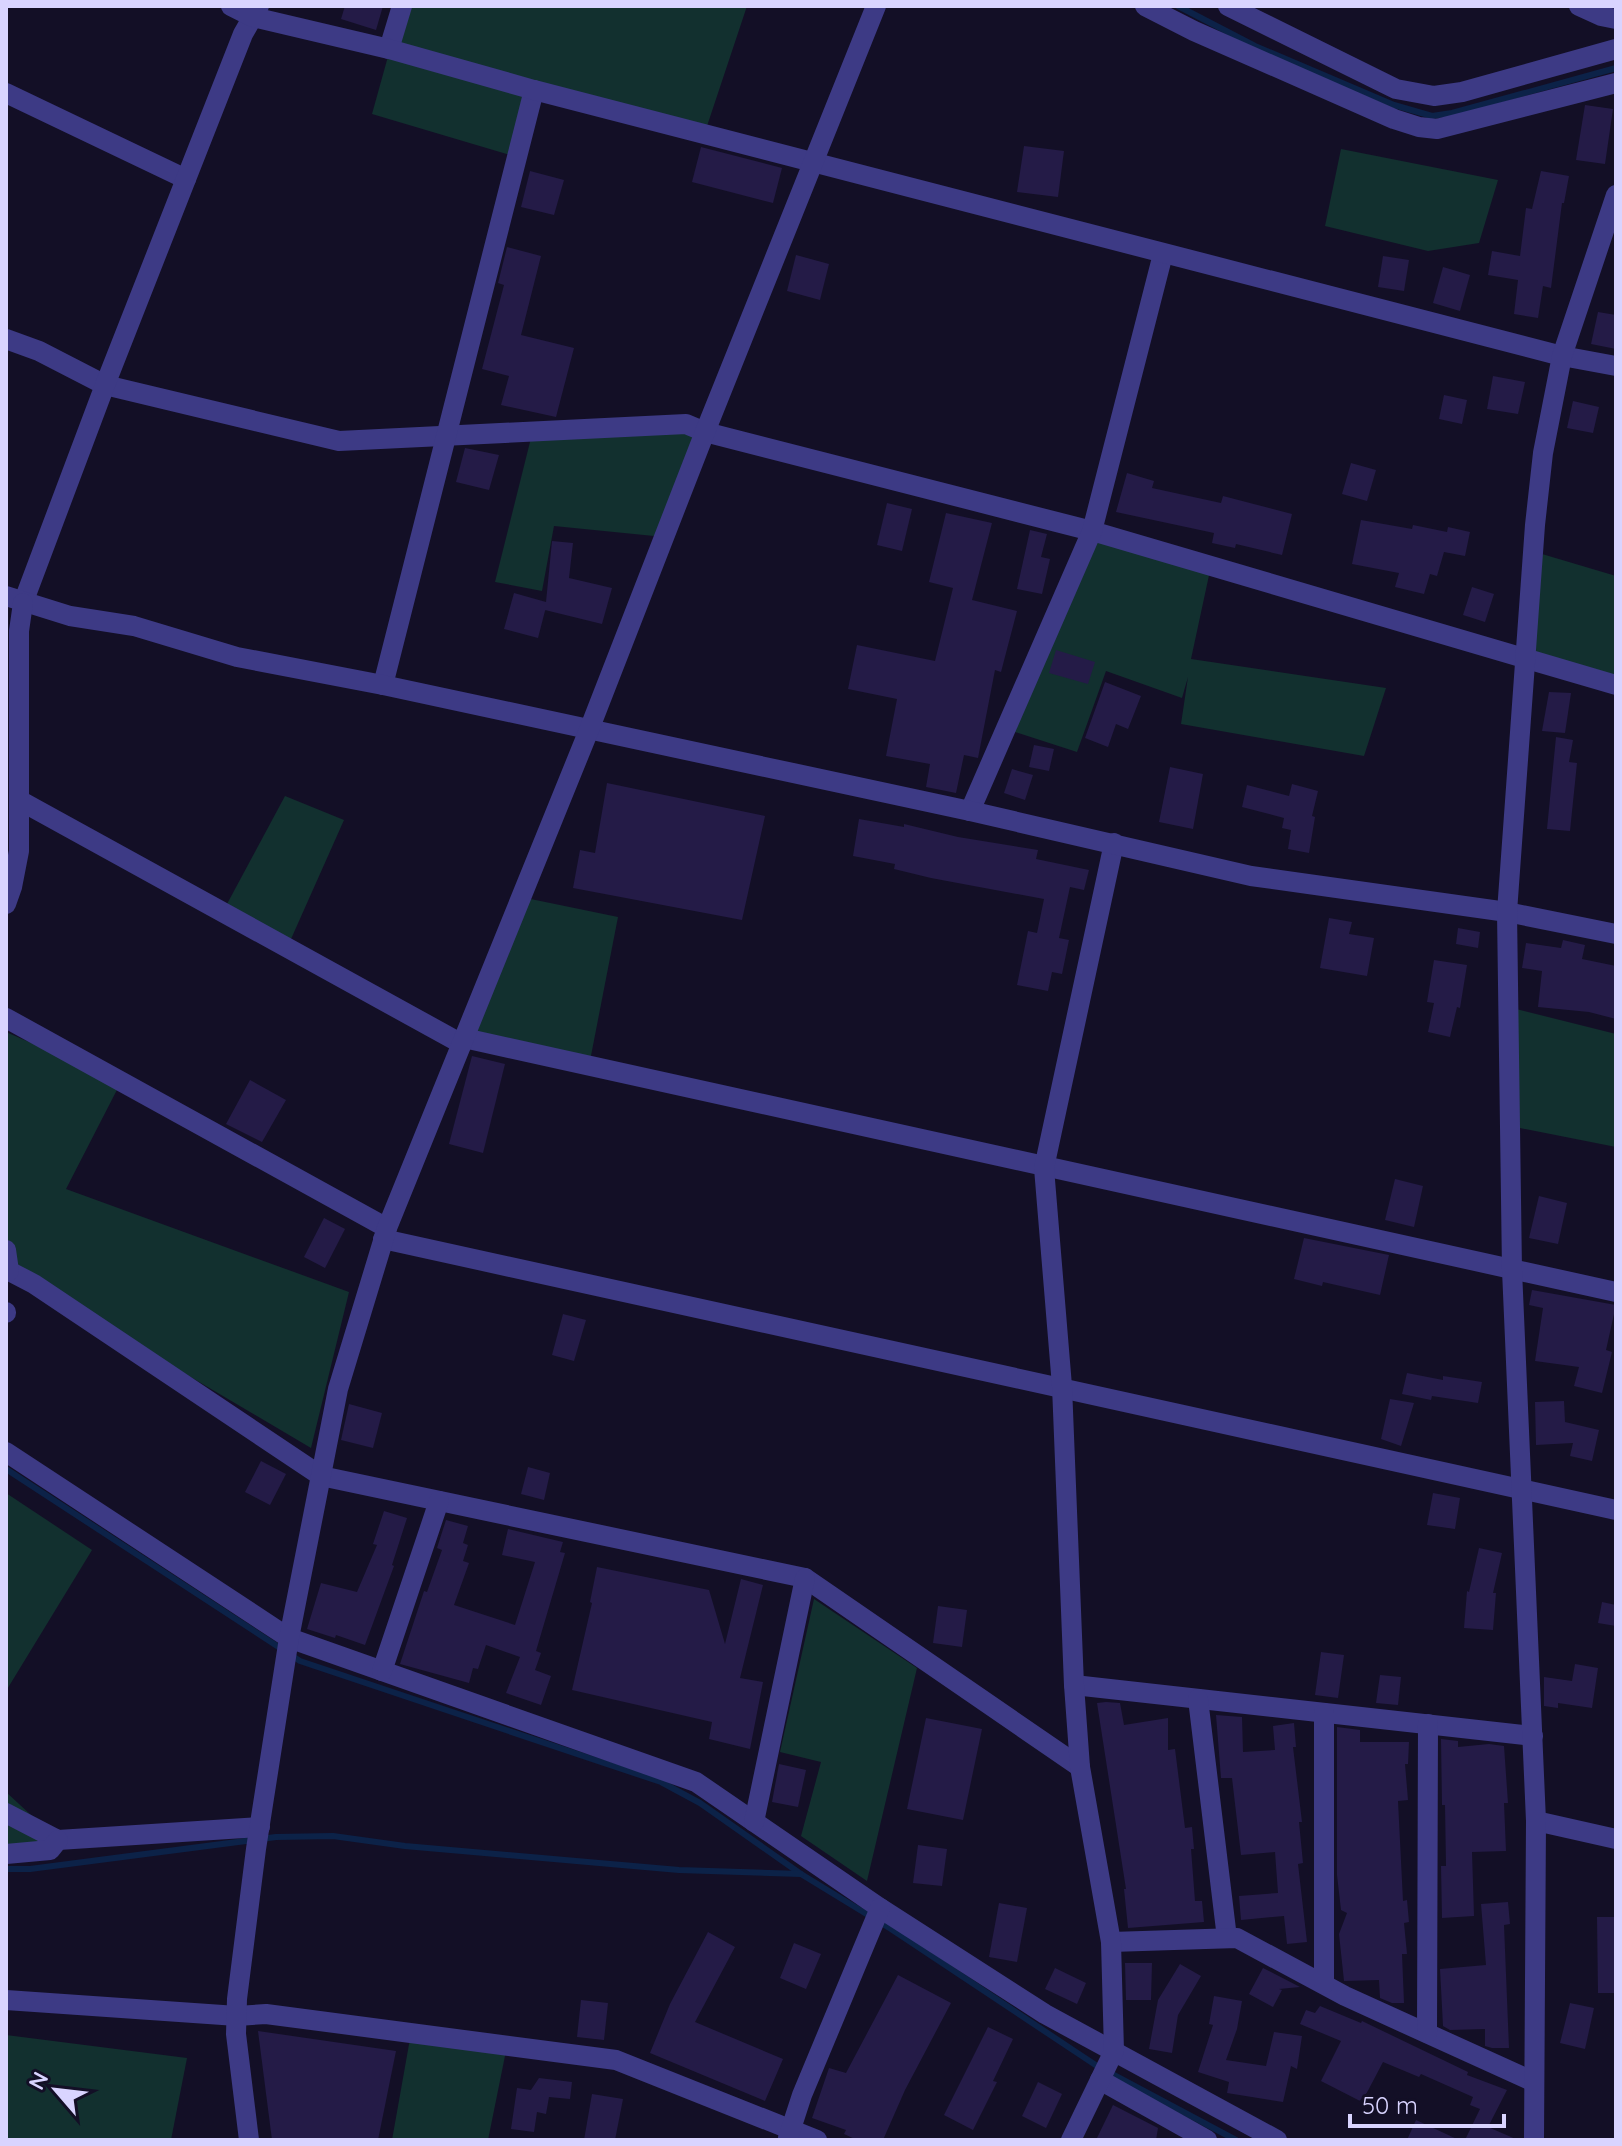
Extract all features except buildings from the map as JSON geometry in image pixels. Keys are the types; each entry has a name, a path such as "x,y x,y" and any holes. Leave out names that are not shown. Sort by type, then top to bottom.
{"street":[{"path":"231,6 534,90 1163,254 1562,356 1616,366"},
{"path":"389,49 402,6"},
{"path":"249,2140 236,2034 256,1849 289,1638 338,1389 385,1234 876,6"},
{"path":"1145,6 1365,107 1419,127 1437,129 1616,83"},
{"path":"1228,6 1396,89 1434,96 1462,92 1616,49"},
{"path":"1579,6 1616,19"},
{"path":"6,904 19,851 19,631 14,600 105,385 243,34 256,12"},
{"path":"383,685 534,90"},
{"path":"6,93 186,179"},
{"path":"1534,2140 1536,1821 1512,1270 1507,912 1536,511 1543,453 1562,356 1614,206"},
{"path":"970,811 1092,531 1163,254"},
{"path":"6,339 39,351 105,385 339,441 686,424 705,432 1092,531 1616,685"},
{"path":"14,600 70,616 134,626 237,657 383,685 970,811 1251,876 1507,912 1616,934"},
{"path":"19,800 463,1041 1616,1292"},
{"path":"1071,2140 1114,2051 1111,1942 1080,1767 1062,1386 1044,1168 1114,843"},
{"path":"6,1018 385,1234 1616,1510"},
{"path":"8,1261 34,1284 321,1476 805,1578 1080,1767"},
{"path":"6,1452 289,1638 696,1782 880,1908 1045,2014 1277,2140"},
{"path":"382,1671 439,1501"},
{"path":"754,1822 805,1578"},
{"path":"1074,1685 1533,1736"},
{"path":"1198,1699 1227,1938"},
{"path":"1324,1713 1324,1984"},
{"path":"1427,2033 1428,1724"},
{"path":"6,1813 58,1840 260,1827"},
{"path":"1536,1821 1616,1839"},
{"path":"6,1854 50,1850 58,1840"},
{"path":"788,2134 880,1908"},
{"path":"1111,1942 1237,1938 1324,1984 1534,2082"},
{"path":"6,2000 237,2016 266,2014 616,2060 788,2134 817,2140"},
{"path":"1100,2080 1207,2140"}],"green space":[{"path":"402,6 747,6 704,135 534,90 517,157 372,114"},
{"path":"1341,149 1498,180 1479,243 1428,251 1325,226"},
{"path":"533,430 701,430 664,537 554,526 542,591 495,582"},
{"path":"1092,531 1211,566 1191,659 1386,688 1364,756 1181,724 1188,677 1182,698 1106,671 1077,752 1006,729"},
{"path":"1542,554 1616,576 1616,675 1527,660"},
{"path":"285,796 344,820 287,948 227,904"},
{"path":"521,897 618,917 589,1066 464,1038"},
{"path":"1508,1007 1616,1034 1616,1147 1510,1126"},
{"path":"6,1032 121,1082 66,1189 349,1292 311,1448 6,1268"},
{"path":"6,1493 92,1550 6,1691"},
{"path":"814,1599 917,1668 867,1881 801,1836 821,1762 780,1752"},
{"path":"6,1792 58,1840 6,1846"},
{"path":"411,2033 507,2046 488,2140 392,2140"},
{"path":"6,2035 187,2058 171,2140 6,2140"}],"waterway":[{"path":"1178,6 1255,46 1394,105 1432,116 1616,68"},
{"path":"6,1469 300,1661 661,1782 700,1803 801,1874 891,1929 1097,2066 1236,2140"},
{"path":"6,1869 30,1869 276,1837 333,1836 405,1846 679,1870 801,1874"}]}
